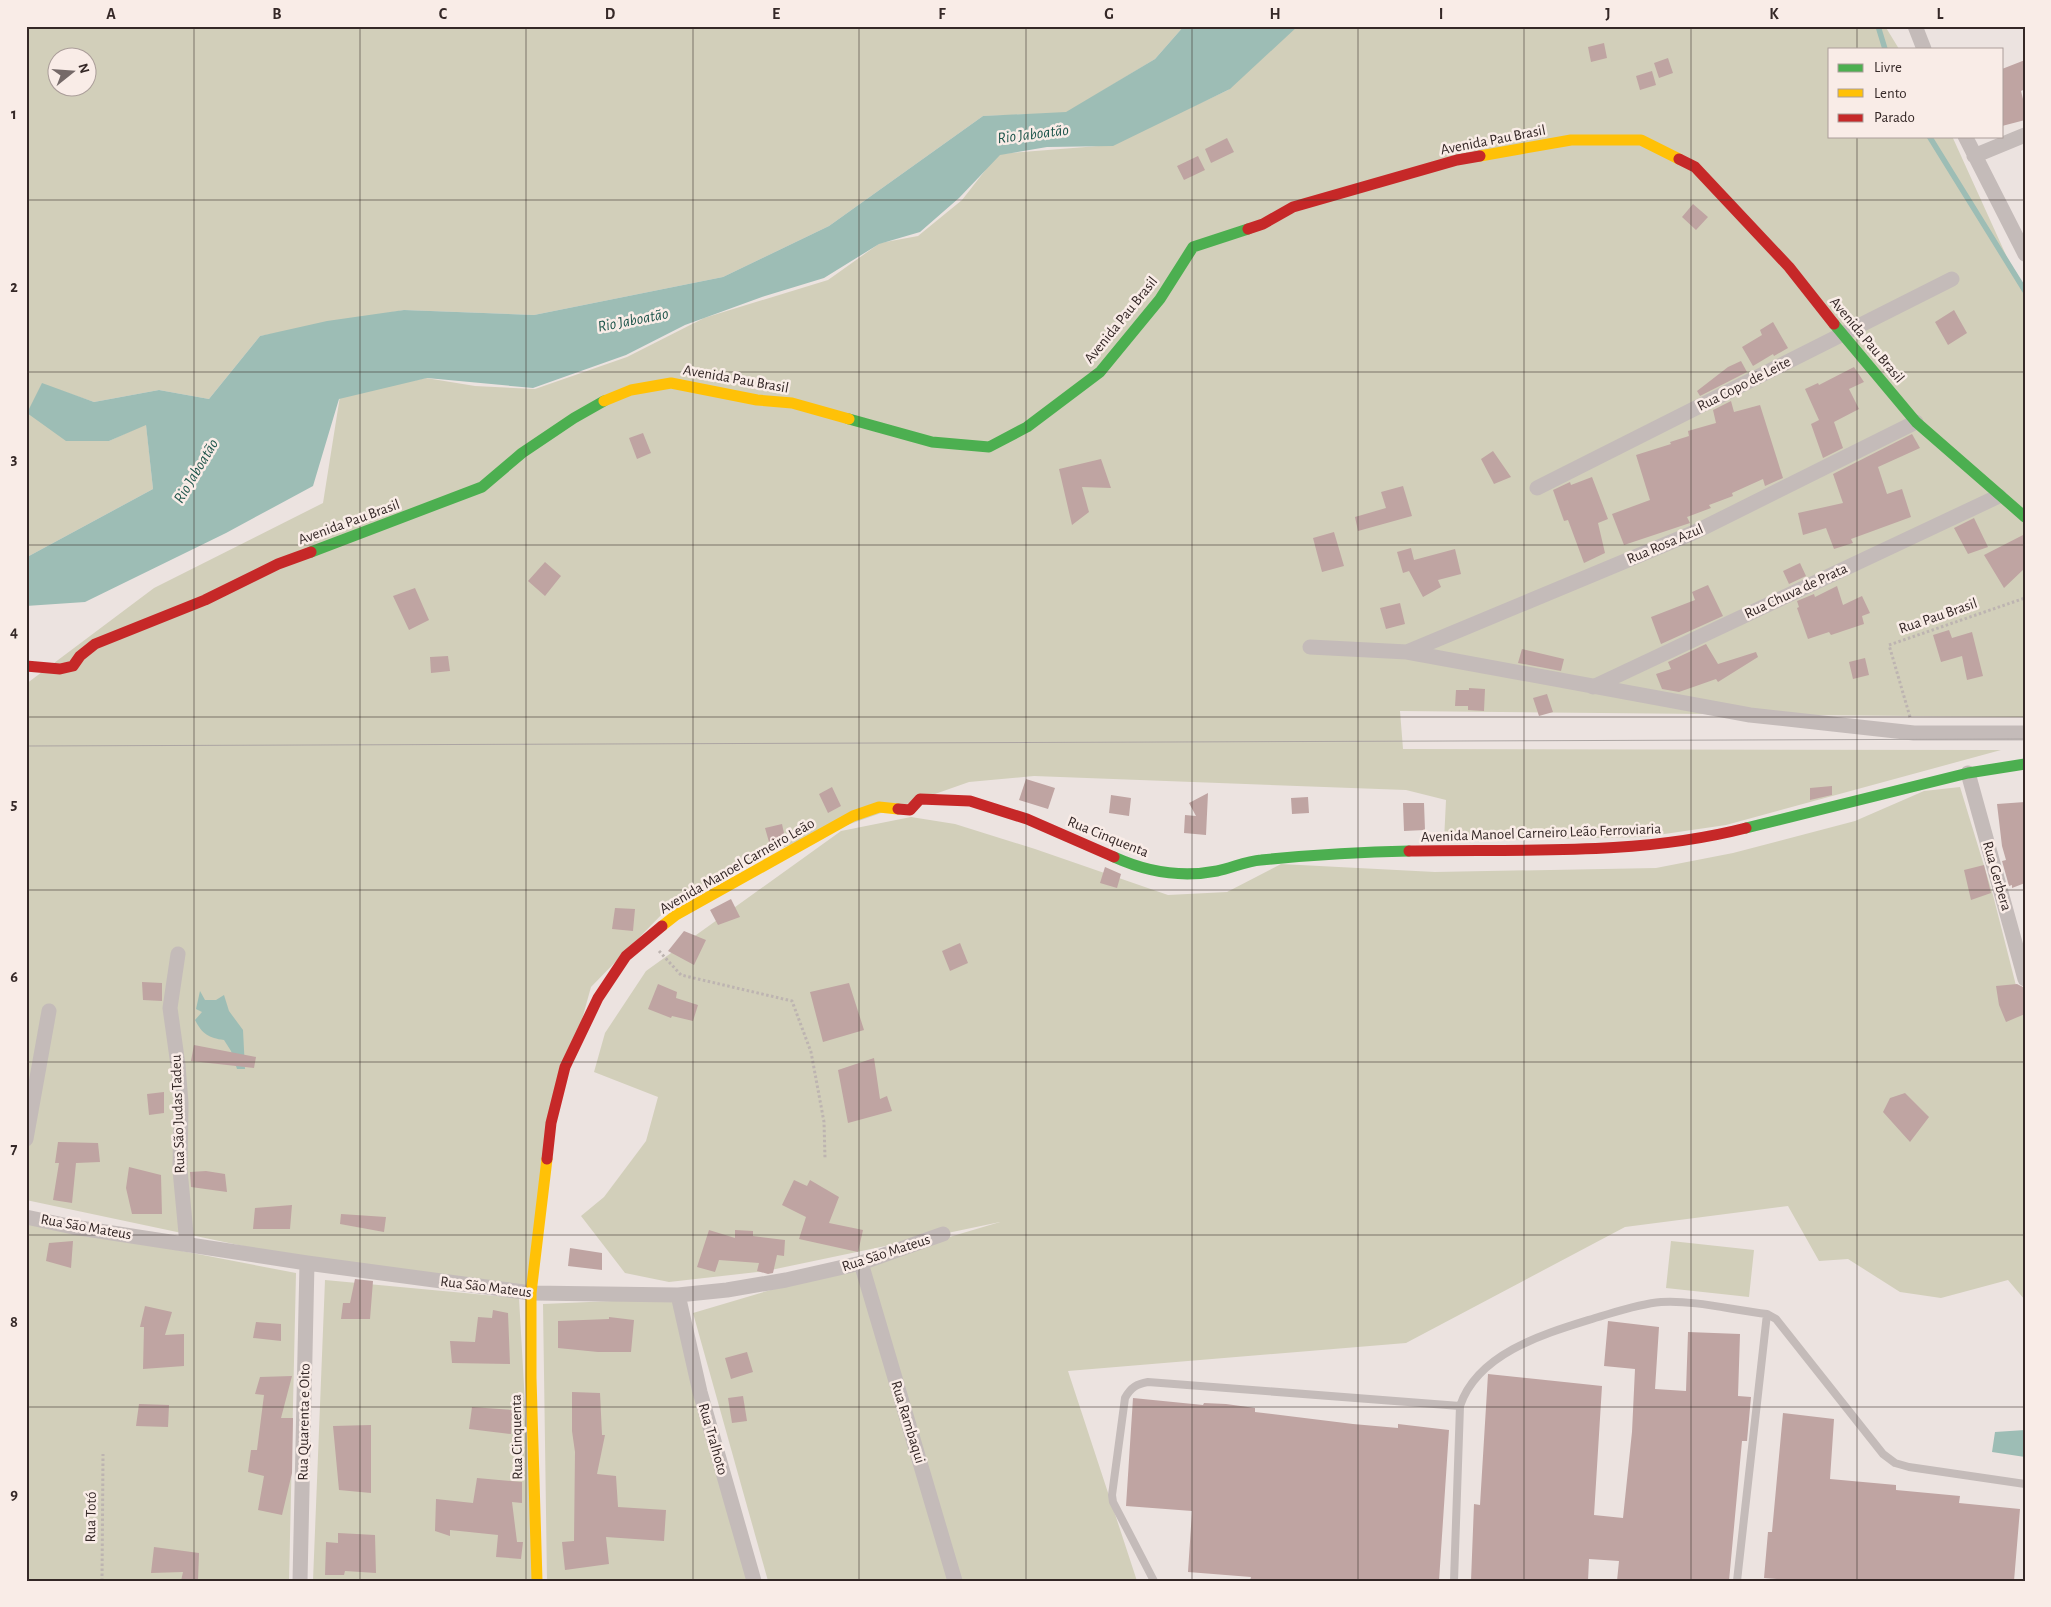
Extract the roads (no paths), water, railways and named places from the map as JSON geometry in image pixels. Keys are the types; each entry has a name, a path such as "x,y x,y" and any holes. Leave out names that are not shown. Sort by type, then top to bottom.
{"street":[{"path":"1915,26 1924,48"},
{"path":"1974,156 2025,135"},
{"path":"1966,138 2025,254"},
{"name":"Avenida Pau Brasil","path":"26,666 60,669 73,666 80,656 95,644 205,600 278,564 482,487 522,453 574,418 600,403 631,390 671,383 757,400 792,403 932,442 989,447 1027,426 1100,372 1160,298 1193,247 1263,224 1293,207 1457,160 1571,140 1641,140 1695,167 1789,267 1916,422 2025,518"},
{"name":"Rua Copo de Leite","path":"1537,488 1952,279"},
{"name":"Rua Rosa Azul","path":"1407,652 1695,532 1916,422"},
{"name":"Rua Chuva de Prata","path":"1593,687 1999,496"},
{"path":"1310,647 1407,652 1750,715 1914,733 2025,733"},
{"name":"Avenida Manoel Carneiro Leão Ferroviaria","path":"1257,860 1326,853 1638,847 1678,844 1968,773 2025,764"},
{"name":"Rua Gerbera","path":"1968,773 2025,978"},
{"name":"Avenida Manoel Carneiro Leão","path":"531,1293 550,1132 565,1067 598,998 626,956 646,938 676,916 853,816 879,807 910,810 920,799 950,799"},
{"name":"Rua Cinquenta","path":"950,799 970,801 1027,819 1138,868 1168,874 1197,874 1218,871 1257,860"},
{"name":"Rua São Judas Tadeu","path":"178,954 170,1008 181,1103 180,1170 187,1244"},
{"path":"26,1140 49,1011"},
{"name":"Rua São Mateus","path":"26,1217 307,1263 531,1293 678,1296 786,1280 861,1263 943,1234"},
{"name":"Rua Quarenta e Oito","path":"300,1581 307,1263"},
{"name":"Rua Rambaqui","path":"861,1263 955,1581"},
{"name":"Rua Cinquenta","path":"531,1293 531,1378 537,1581"},
{"name":"Rua Tralhoto","path":"678,1296 700,1392 754,1581"}],"lane":[{"path":"1454,1581 1460,1406 1465,1392 1481,1372 1499,1359 1539,1336 1636,1306 1661,1302 1684,1303 1766,1314 1784,1328 1883,1454 1895,1463 1909,1467 2025,1484"},
{"path":"1737,1581 1766,1314"},
{"path":"1154,1581 1112,1495 1125,1398 1129,1390 1137,1384 1148,1382 1460,1406"}],"water":[{"name":"Rio Jaboatão","path":"1184,26 1298,26 1230,89 1113,146 1047,147 1000,155 959,198 920,232 879,244 824,278 765,296 685,325 626,355 533,388 427,378 339,399 313,486 226,533 85,602 26,606 26,555 29,556 153,489 146,425 109,441 66,441 27,413 42,383 94,402 159,390 209,399 260,336 327,321 404,310 534,315 723,277 829,226 983,116 1066,112 1155,59"},
{"path":"200,991 205,1000 216,1000 224,995 229,1011 243,1030 245,1069 237,1069 231,1051 224,1040 214,1038 203,1032 195,1020 202,1012 196,1009"},
{"path":"2025,1430 2025,1457 1992,1452 1995,1432"}],"waterway":[{"path":"1878,26 1885,48"},
{"path":"1930,138 2025,291"}],"tram line":[{"path":"26,746 2025,739"}]}
